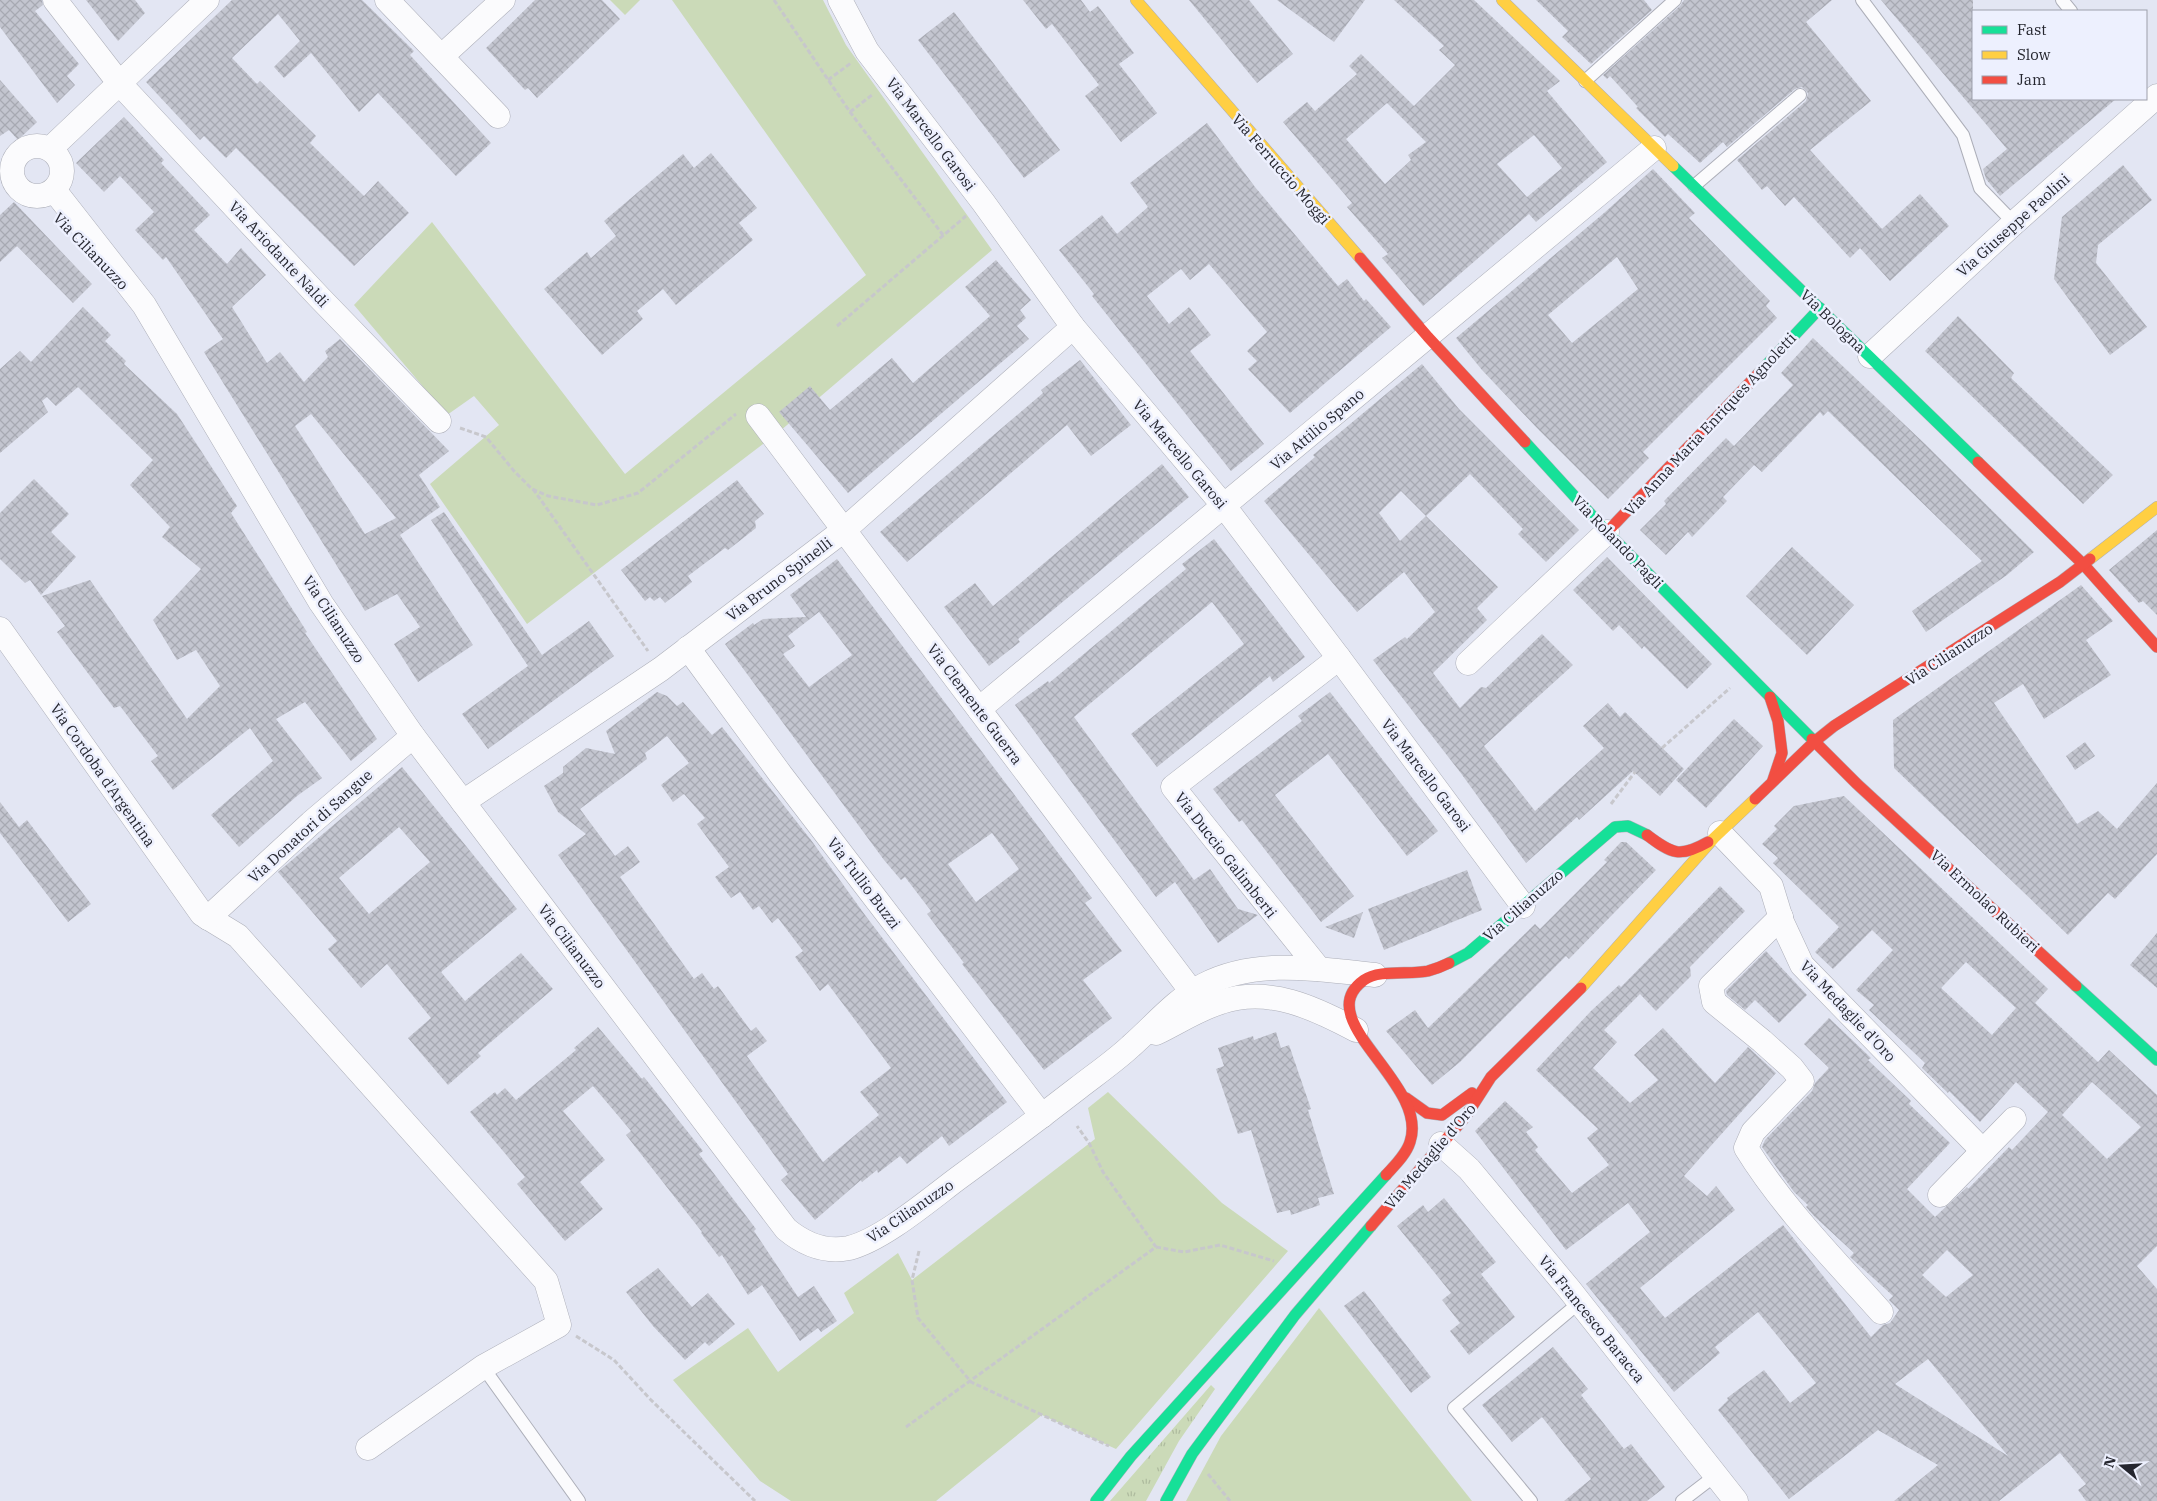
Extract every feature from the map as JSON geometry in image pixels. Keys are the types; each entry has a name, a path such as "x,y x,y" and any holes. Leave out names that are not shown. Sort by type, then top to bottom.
{"street":[{"name":"Via Ariodante Naldi","path":"55,0 120,84 318,296 439,421"},
{"path":"50,150 207,0"},
{"path":"387,0 498,116"},
{"path":"442,56 503,0"},
{"name":"Via Marcello Garosi","path":"840,0 867,51 983,202 1073,327 1224,506 1523,906"},
{"name":"Via Ferruccio Moggi","path":"1136,0 1428,337"},
{"name":"Via Bologna","path":"1502,0 2084,565 2157,647"},
{"name":"Via Giuseppe Paolini","path":"1870,356 2146,100"},
{"name":"Via Cilianuzzo","path":"33,146 50,150 56,154 62,169 59,184 46,194 30,196 22,192 6,176 13,161 25,148 33,146"},
{"name":"Via Attilio Spano","path":"979,709 1654,148"},
{"name":"Via Cilianuzzo","path":"46,194 144,305 321,602 413,736 786,1229 810,1245 836,1249 861,1244 899,1223 1132,1046 1158,1018 1205,984 1236,973 1267,968 1319,969 1375,974 1427,971 1448,964 1468,953 1615,826 1634,827 1656,844"},
{"name":"Via Anna Maria Enriques Agnoletti","path":"1468,663 1607,532 1820,308"},
{"name":"Via Bruno Spinelli","path":"463,802 661,669 844,530 1073,327"},
{"name":"Via Rolando Pagli","path":"1428,337 1607,532 1768,693 1814,742"},
{"name":"Via Clemente Guerra","path":"747,414 844,530 1192,992"},
{"name":"Via Cilianuzzo","path":"1814,742 1834,726 2084,565 2157,507"},
{"name":"Via Cordoba d'Argentina","path":"0,629 202,914 238,936 546,1281 559,1325"},
{"name":"Via Tullio Buzzi","path":"688,648 788,783 1042,1116"},
{"name":"Via Duccio Galimberti","path":"1319,969 1173,787 1339,658"},
{"path":"1768,693 1778,721 1782,753 1773,780"},
{"name":"Via Donatori di Sangue","path":"208,918 311,822 413,736"},
{"name":"Via Medaglie d'Oro","path":"1166,1501 1192,1454 1295,1315 1466,1116 1492,1077 1593,976 1662,895 1717,836 1814,742"},
{"name":"Via Ermolao Rubieri","path":"1814,742 2157,1060"},
{"path":"1656,844 1670,852 1688,853 1717,836"},
{"name":"Via Medaglie d'Oro","path":"1717,836 1770,886 1802,965 1983,1151"},
{"path":"1656,844 1669,865 1662,895"},
{"path":"1781,917 1711,986 1714,1002 1792,1068 1802,1082 1754,1132 1746,1148 1762,1174 1881,1312"},
{"path":"1375,974 1358,985 1350,996 1349,1012 1356,1030 1406,1098 1427,1113 1442,1115 1449,1112 1492,1077"},
{"name":"Via Cilianuzzo","path":"1132,1046 1204,1008 1242,997 1266,996 1291,1001 1325,1013 1356,1030"},
{"name":"Via Medaglie d'Oro","path":"1096,1501 1130,1456 1394,1166 1410,1142 1412,1133 1413,1123 1406,1098"},
{"path":"1940,1195 2014,1119"},
{"name":"Via Francesco Baracca","path":"1441,1144 1469,1169 1580,1302 1736,1501"},
{"path":"368,1448 483,1367 559,1325"}],"lane":[{"path":"1585,81 1675,0"},
{"path":"1862,0 1963,135 1980,188 2014,223"},
{"path":"1694,186 1800,95"},
{"path":"1531,1501 1454,1408 1580,1302"},
{"path":"483,1367 578,1501"},
{"path":"1682,1501 1716,1475"}],"path":[{"path":"774,0 850,112 943,235"},
{"path":"850,112 890,80"},
{"path":"837,326 983,202"},
{"path":"532,489 548,496 597,505 638,493 747,414"},
{"path":"439,421 486,436 514,471 532,489 661,669"},
{"path":"1662,748 1746,672"},
{"path":"1077,1126 1090,1144 1103,1172 1156,1247 1184,1252 1220,1245 1278,1262 1296,1272"},
{"path":"906,1428 1156,1247"},
{"path":"919,1250 912,1280 918,1318 971,1382 1116,1449"},
{"path":"559,1325 614,1360 650,1399 755,1501"},
{"path":"1192,1454 1230,1501"}],"green space":[{"path":"610,0 640,0 625,15"},
{"path":"672,0 823,0 846,45 992,250 780,431 527,624 430,484 499,425 474,396 447,415 354,305 432,222 625,474 866,275"},
{"path":"1108,1092 1222,1203 1288,1251 1116,1449 1042,1415 936,1501 791,1501 760,1481 673,1380 748,1328 778,1372 854,1313 844,1293 898,1253 912,1280 1095,1139 1088,1108"},
{"path":"1319,1308 1472,1501 1186,1501 1221,1436"},
{"path":"1211,1385 1215,1389 1179,1441 1146,1501 1110,1501"}],"building":[{"path":"0,0 42,0 43,5 35,11 79,64 67,76 75,85 57,103 0,27"},
{"path":"86,0 135,0 145,13 118,41"},
{"path":"232,0 362,0 414,51 410,55 491,143 456,176 378,93 359,112 311,53 284,78 274,67 300,41 278,14 232,58 257,84 260,81 316,136 310,143 364,196 378,181 409,213 354,266 236,148 226,158 204,136 200,140 146,82"},
{"path":"535,0 602,0 620,19 537,98 528,88 525,90 486,48"},
{"path":"1023,0 1081,0 1090,12 1098,6 1134,53 1119,64 1157,113 1121,142 1085,96 1099,85 1052,24 1046,29"},
{"path":"1189,0 1249,0 1293,54 1257,83"},
{"path":"1277,0 1365,0 1334,42"},
{"path":"1394,0 1474,0 1560,81 1547,91 1607,162 1536,222 1529,214 1423,306 1382,258 1388,254 1347,207 1352,203 1283,122 1307,102 1315,111 1357,74 1349,66 1361,54 1414,106 1455,65 1439,50 1444,46","holes":["1387,103 1426,142 1408,155 1411,160 1385,184 1346,139","1534,135 1562,168 1527,197 1497,164"]},
{"path":"1536,0 1644,0 1652,10 1591,64 1562,37 1568,31"},
{"path":"1684,0 1832,0 1806,22 1871,101 1810,150 1882,229 1920,194 1949,226 1890,281 1860,248 1850,258 1794,197 1785,206 1767,186 1762,190 1737,160 1806,101 1808,93 1802,87 1795,89 1727,147 1723,142 1700,163 1668,134 1665,137 1636,108 1638,107 1610,76 1607,79 1603,75 1680,6"},
{"path":"1881,0 1973,0 1972,100 2115,100 2000,196 1986,179 1983,169 2007,149"},
{"path":"954,12 1060,150 1024,178 918,40"},
{"path":"0,80 37,122 18,140 9,130 0,136"},
{"path":"124,117 164,160 161,163 210,215 194,230 227,264 241,248 266,275 232,307 267,363 280,352 304,382 328,357 325,351 340,339 449,451 419,475 440,507 400,535 473,645 418,682 394,644 420,627 397,594 365,611 204,352 223,339 166,257 163,260 135,230 154,212 120,176 104,192 76,163","holes":["311,414 396,518 365,534 295,426"]},
{"path":"1207,123 1255,187 1338,286 1347,279 1364,301 1366,299 1391,327 1290,413 1248,369 1257,361 1247,351 1267,332 1209,264 1190,280 1181,269 1147,296 1169,324 1189,307 1211,335 1190,351 1264,444 1231,471 1092,296 1094,294 1059,250 1102,215 1117,234 1148,207 1130,183"},
{"path":"711,153 757,208 739,223 753,240 676,305 663,289 637,311 643,319 602,355 544,289 587,252 591,258 616,236 604,221 683,154 694,168"},
{"path":"2123,165 2152,200 2098,245 2096,263 2147,327 2110,355 2054,279 2062,217"},
{"path":"1653,169 1695,213 1689,218 1770,301 1766,306 1777,318 1643,452 1649,458 1608,499 1482,370 1456,338","holes":["1617,257 1638,289 1572,343 1548,315"]},
{"path":"14,202 92,284 73,303 17,246 0,262 0,215"},
{"path":"996,260 1031,300 1020,310 1026,318 1017,326 1029,339 848,493 779,412 810,386 830,410 892,358 913,383 990,316 965,287"},
{"path":"83,307 111,335 105,341 126,361 124,364 177,414 237,506 231,513 307,632 305,633 377,739 351,761 305,702 276,719 322,778 297,796 239,847 211,815 273,761 250,728 173,790 151,761 158,756 120,706 114,708 57,632 65,626 42,596 90,580 187,719 220,686 196,650 177,660 153,620 201,569 162,537 170,527 130,485 153,460 78,387 56,406 47,397 42,401 48,412 0,453 0,369 20,351 31,362"},
{"path":"1958,316 2014,373 2011,378 2113,475 2083,504 1925,351"},
{"path":"1813,338 1924,443 2034,552 2007,575 1926,632 1912,611 1982,561 1828,411 1823,416 1820,412 1762,472 1754,465 1723,497 1727,501 1692,537 1688,532 1666,555 1640,530 1666,504 1664,501 1726,438 1734,446 1793,385 1781,373"},
{"path":"1080,360 1131,425 1091,456 1067,425 907,562 880,532 1043,393 1041,390"},
{"path":"1422,364 1459,409 1579,530 1546,562 1518,534 1523,529 1470,474 1426,516 1498,587 1477,608 1487,620 1433,673 1460,708 1481,687 1486,688 1542,634 1573,665 1484,746 1535,811 1604,748 1583,726 1608,703 1620,717 1625,712 1684,769 1660,796 1633,771 1579,820 1577,817 1526,863 1460,772 1373,660 1405,637 1407,639 1435,612 1404,572 1357,612 1264,501 1315,457 1313,455","holes":["1401,491 1426,516 1400,541 1379,513"]},
{"path":"1162,464 1189,497 1018,639 1020,642 989,666 944,607 975,583 993,606"},
{"path":"34,479 69,514 51,532 76,557 41,595 30,580 25,583 0,559 0,513"},
{"path":"737,480 764,514 755,521 756,528 728,550 725,548 688,576 692,582 665,603 660,597 654,601 650,597 645,601 621,570"},
{"path":"444,512 542,655 589,621 614,656 488,749 462,714 528,666 431,520"},
{"path":"2157,530 2157,615 2143,601 2139,603 2109,570"},
{"path":"1214,539 1305,657 1273,682 1270,676 1157,767 1131,734 1244,644 1212,602 1074,717 1194,880 1210,869 1238,909 1258,915 1218,943 1175,882 1156,897 1015,705 1048,681 1049,683 1186,569 1182,564"},
{"path":"1792,547 1854,605 1807,655 1746,596"},
{"path":"1607,557 1712,664 1687,689 1644,646 1642,649 1619,625 1613,631 1573,590"},
{"path":"837,559 1092,898 1085,903 1122,951 1083,980 1112,1018 1044,1070 962,964 964,963 927,914 931,911 905,877 901,880 884,860 725,644 753,623 754,625 763,619 806,617 790,595","holes":["819,612 852,655 809,687 783,654 795,646 788,636","992,833 1019,869 976,902 948,864"]},
{"path":"2081,585 2113,621 2086,640 2111,675 2044,719 2023,684 1994,703 2077,824 2098,811 2117,829 2157,783 2157,854 2115,899 2108,893 2068,935 1894,768 1893,720"},
{"path":"657,692 667,696 677,706 683,702 712,735 722,727 811,840 865,915 1007,1102 949,1146 942,1136 907,1164 900,1156 878,1173 877,1170 862,1182 861,1180 815,1220 781,1180 788,1174 558,855 586,834 558,812 544,786 563,773 563,767 586,748 615,754 606,731","holes":["667,736 689,763 661,785 673,802 684,794 705,818 697,824 729,867 715,877 731,898 740,892 753,910 759,906 772,923 778,918 803,951 795,957 820,991 828,984 891,1068 860,1092 879,1115 823,1162 747,1056 767,1041 756,1027 751,1031 718,986 714,989 702,973 694,979 620,877 640,862 628,846 615,856 580,809 647,759 645,753"]},
{"path":"1330,692 1438,831 1407,856 1328,754 1275,795 1354,896 1321,922 1242,820 1239,822 1213,789 1302,721 1298,716"},
{"path":"1734,719 1763,746 1706,808 1676,780"},
{"path":"2085,742 2095,756 2075,770 2066,756"},
{"path":"402,767 517,909 441,972 465,1001 521,953 553,989 478,1053 481,1056 448,1085 408,1038 431,1018 387,964 361,988 328,949 337,941 278,872","holes":["399,827 430,862 369,914 339,878"]},
{"path":"1844,796 2048,989 2035,1003 2098,1062 2109,1050 2157,1095 2157,1246 2137,1266 2157,1289 2157,1501 2086,1501 2078,1490 2086,1484 2060,1453 1999,1501 1894,1501 1938,1465 1878,1430 1789,1499 1718,1410 1728,1400 1727,1398 1764,1370 1790,1403 1816,1383 1758,1312 1715,1347 1720,1353 1674,1392 1586,1284 1650,1232 1628,1203 1566,1250 1475,1131 1505,1101 1533,1127 1526,1132 1538,1147 1535,1150 1572,1193 1609,1165 1587,1138 1598,1129 1536,1070 1591,1011 1619,985 1621,987 1720,886 1745,911 1690,967 1691,976 1656,1011 1640,994 1604,1030 1617,1042 1593,1068 1630,1103 1658,1080 1634,1055 1663,1028 1715,1083 1748,1047 1776,1073 1684,1176 1707,1196 1716,1186 1735,1210 1640,1288 1665,1318 1783,1225 1871,1337 1883,1325 1890,1323 1899,1310 1889,1300 1893,1296 1850,1257 1854,1253 1806,1207 1808,1205 1794,1192 1762,1147 1765,1140 1812,1091 1815,1083 1829,1068 1804,1044 1829,1018 1871,1058 1868,1060 1911,1101 1909,1104 1950,1143 1907,1189 1935,1217 1967,1187 1968,1189 2009,1147 2012,1150 2048,1112 2016,1082 1980,1122 1949,1091 1948,1093 1922,1068 1925,1063 1869,1010 1874,1005 1856,990 1893,950 1872,930 1833,969 1815,952 1839,927 1773,863 1778,858 1762,844 1777,829 1774,826 1794,806","holes":["1966,962 2016,1008 1992,1035 1941,988","2092,1082 2141,1127 2107,1159 2062,1115","1947,1250 1973,1275 1946,1297 1922,1275","1928,1359 2008,1456 1895,1384"]},
{"path":"0,802 19,827 27,820 91,904 68,922 0,833"},
{"path":"1621,842 1626,842 1656,870 1569,959 1566,956 1460,1062 1432,1085 1386,1031 1415,1010 1428,1028 1535,924 1540,929 1607,862 1604,860"},
{"path":"1467,870 1482,910 1384,950 1368,909"},
{"path":"1363,912 1354,938 1325,927"},
{"path":"2157,933 2157,988 2130,965"},
{"path":"1766,951 1807,995 1779,1023 1755,1000 1745,1010 1727,995 1726,991"},
{"path":"598,1027 642,1079 644,1077 703,1151 699,1154 756,1229 754,1231 798,1297 814,1286 837,1321 821,1332 818,1328 800,1341 762,1285 748,1295 722,1255 719,1257 702,1232 626,1135 631,1131 593,1086 563,1111 605,1160 580,1182 603,1209 565,1241 517,1184 525,1177 470,1112 495,1092 497,1095 505,1088 516,1100 576,1050 574,1048"},
{"path":"1276,1032 1281,1048 1289,1045 1311,1109 1308,1110 1334,1194 1318,1198 1320,1205 1291,1215 1290,1210 1277,1213 1251,1130 1238,1134 1216,1069 1224,1066 1218,1048 1253,1036 1254,1040"},
{"path":"1444,1198 1496,1262 1481,1274 1515,1317 1469,1355 1450,1331 1460,1323 1442,1300 1451,1293 1397,1226 1423,1205 1428,1212"},
{"path":"658,1268 692,1307 708,1293 735,1324 709,1346 705,1342 685,1360 653,1326 626,1292"},
{"path":"1364,1291 1431,1377 1411,1393 1344,1306"},
{"path":"1553,1347 1588,1389 1581,1395 1624,1449 1631,1444 1665,1487 1647,1501 1564,1501 1591,1479 1542,1417 1512,1442 1482,1405"}],"traffic: fast":[{"path":"1673,166 1978,462"},
{"path":"1759,373 1820,308"},
{"path":"1525,442 1607,532 1812,739"},
{"path":"1449,963 1468,953 1615,827 1628,826 1647,835"},
{"path":"2076,986 2157,1060"},
{"path":"1096,1501 1131,1456 1386,1175"},
{"path":"1166,1501 1192,1454 1295,1315 1371,1226"}],"traffic: slow":[{"path":"1136,0 1360,258"},
{"path":"1502,0 1673,166"},
{"path":"2090,559 2157,507"},
{"path":"1581,988 1714,838 1755,799"}],"traffic: jam":[{"path":"1360,258 1428,337 1525,442"},
{"path":"1607,532 1759,373"},
{"path":"1978,462 2084,565 2157,647"},
{"path":"1755,799 1814,742 1834,726 2060,582 2090,559"},
{"path":"1770,697 1778,721 1782,753 1773,780"},
{"path":"1812,739 1857,784 2076,986"},
{"path":"1647,835 1676,852 1690,850 1708,842"},
{"path":"1386,1175 1400,1160 1408,1147 1411,1120 1403,1097 1359,1033 1350,1014 1351,996 1364,980 1370,977 1386,973 1428,971 1449,963"},
{"path":"1371,1226 1466,1116 1491,1077 1581,988"},
{"path":"1406,1098 1427,1113 1442,1115 1472,1093"}]}
